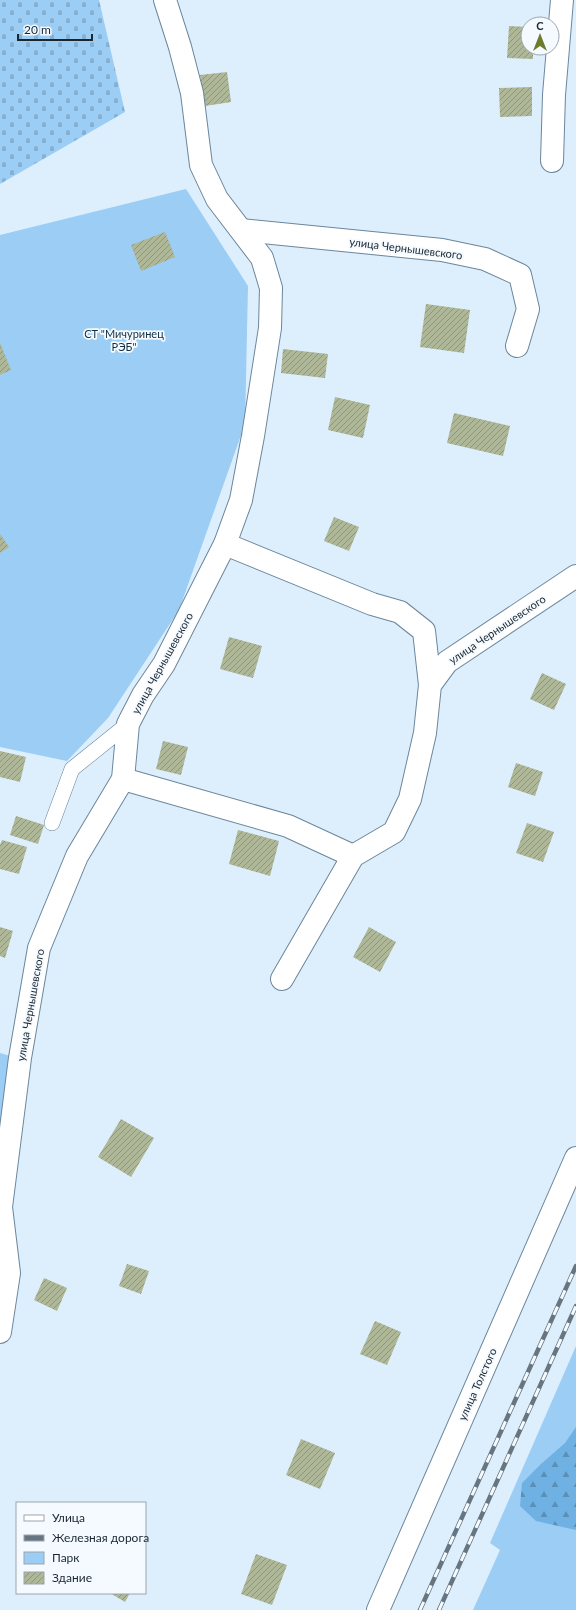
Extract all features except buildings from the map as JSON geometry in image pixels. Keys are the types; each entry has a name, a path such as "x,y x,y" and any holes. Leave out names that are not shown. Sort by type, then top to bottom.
{"street":[{"name":"улица Чернышевского","path":"0,1332 9,1273 1,1207 20,1058 39,948 77,856 123,779 128,724 143,695 164,664 225,544 241,500 270,328 271,288 262,258 217,199 201,165 192,94 180,47 165,0"},
{"path":"552,161 554,95 562,0"},
{"name":"улица Чернышевского","path":"241,230 442,250 485,259 520,275 528,309 517,346"},
{"path":"225,544 372,604 400,612 424,631 430,685 425,733 410,799 394,832 353,856 282,979"},
{"name":"улица Чернышевского","path":"430,685 447,662 576,576"},
{"path":"123,779 288,826 353,856"},
{"path":"0,1074 20,1058"},
{"name":"улица Толстого","path":"378,1610 576,1158"}],"lane":[{"path":"52,823 72,769 128,724"}],"green space":[{"path":"0,0 99,0 125,112 0,184"},
{"name":"СТ \"Мичуринец РЭБ\"","path":"186,189 248,286 245,424 179,610 108,718 67,761 0,747 0,235"},
{"path":"0,1053 14,1057 0,1143"},
{"path":"576,1346 576,1610 473,1610 500,1550 490,1543"},
{"path":"576,1427 576,1530 536,1521 520,1506 522,1483 565,1443"}],"railway":[{"path":"420,1610 576,1266"},
{"path":"439,1610 576,1306"}]}
